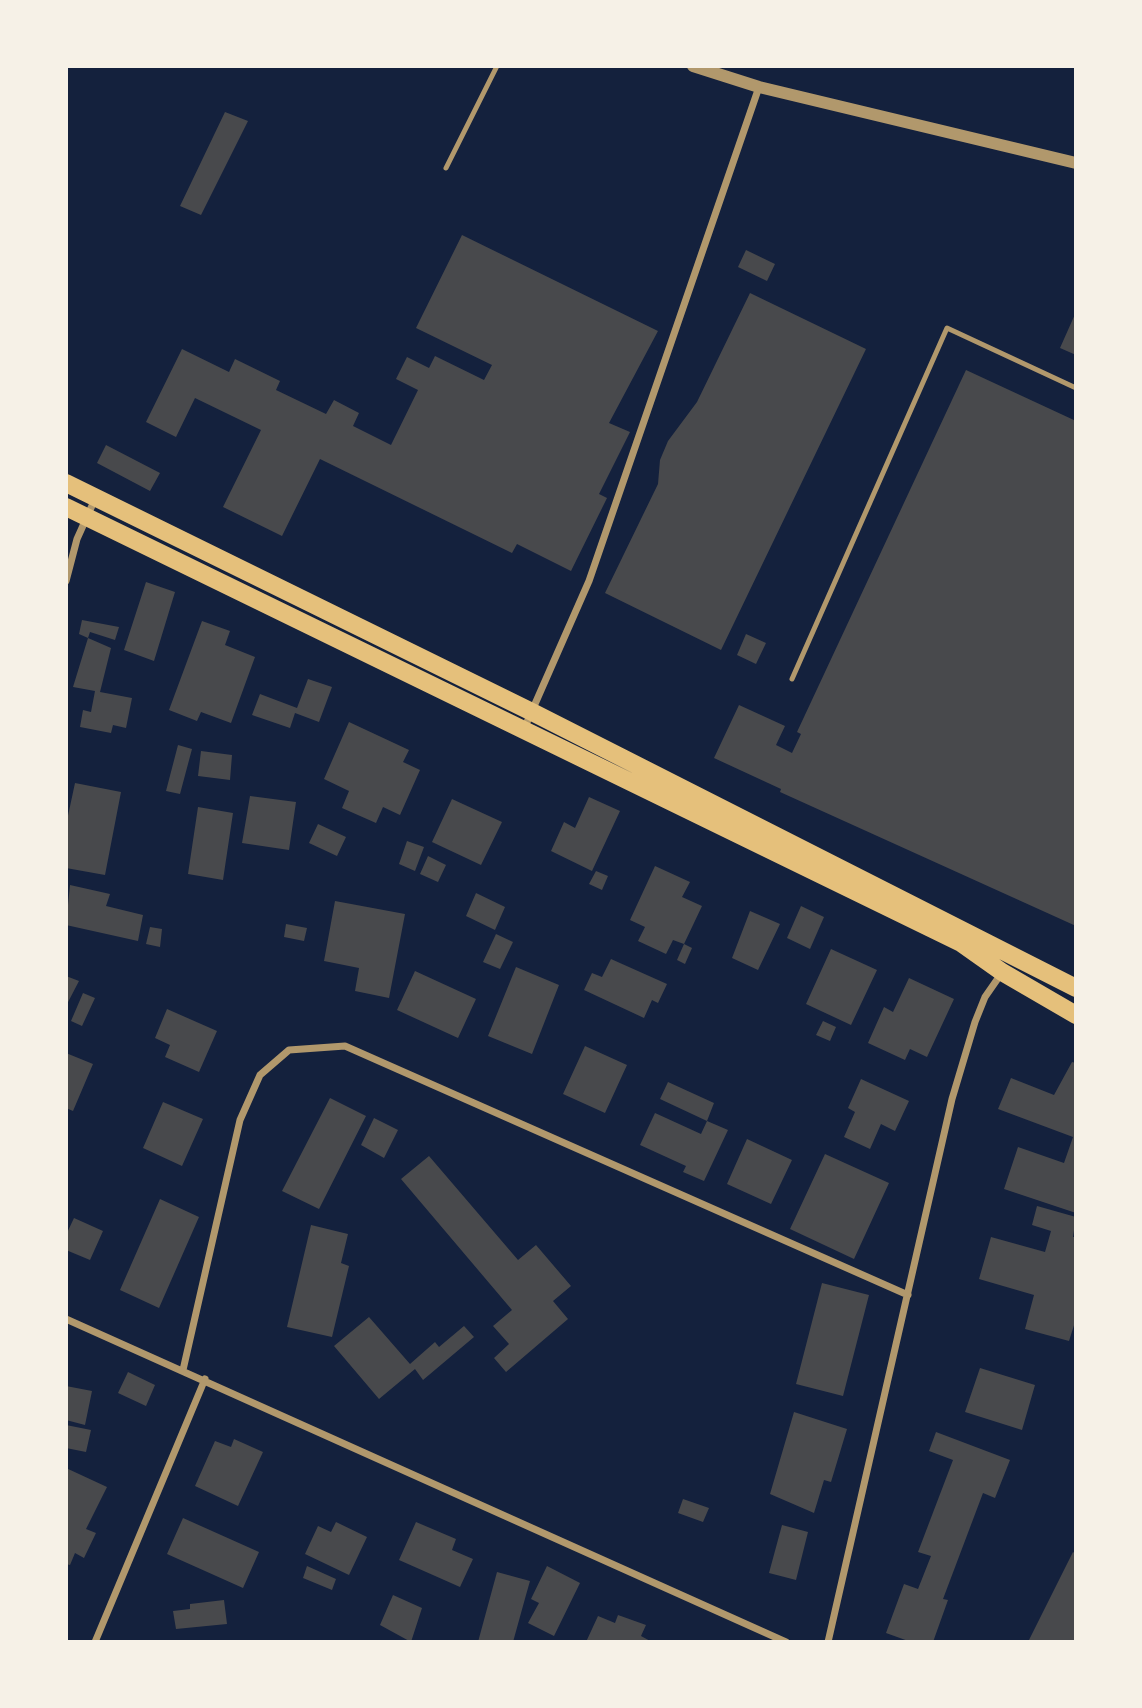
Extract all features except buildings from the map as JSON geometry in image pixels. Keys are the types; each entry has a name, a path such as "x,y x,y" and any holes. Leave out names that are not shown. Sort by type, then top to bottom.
{"main road":[{"path":"66,483 532,712 1076,988"},
{"path":"66,507 961,943 1002,972 1076,1015"}],"street":[{"path":"693,66 759,87 1076,163"},
{"path":"524,730 593,568 759,87"},
{"path":"66,580 86,516 95,498"},
{"path":"828,1642 952,1100 985,998 1002,972"},
{"path":"183,1370 240,1120 260,1075 289,1050 345,1046 908,1295"},
{"path":"66,1319 205,1379 786,1642"},
{"path":"95,1642 205,1379"}],"lane":[{"path":"446,168 497,66"},
{"path":"792,679 947,328 1076,388"},
{"path":"315,629 323,609"}]}
